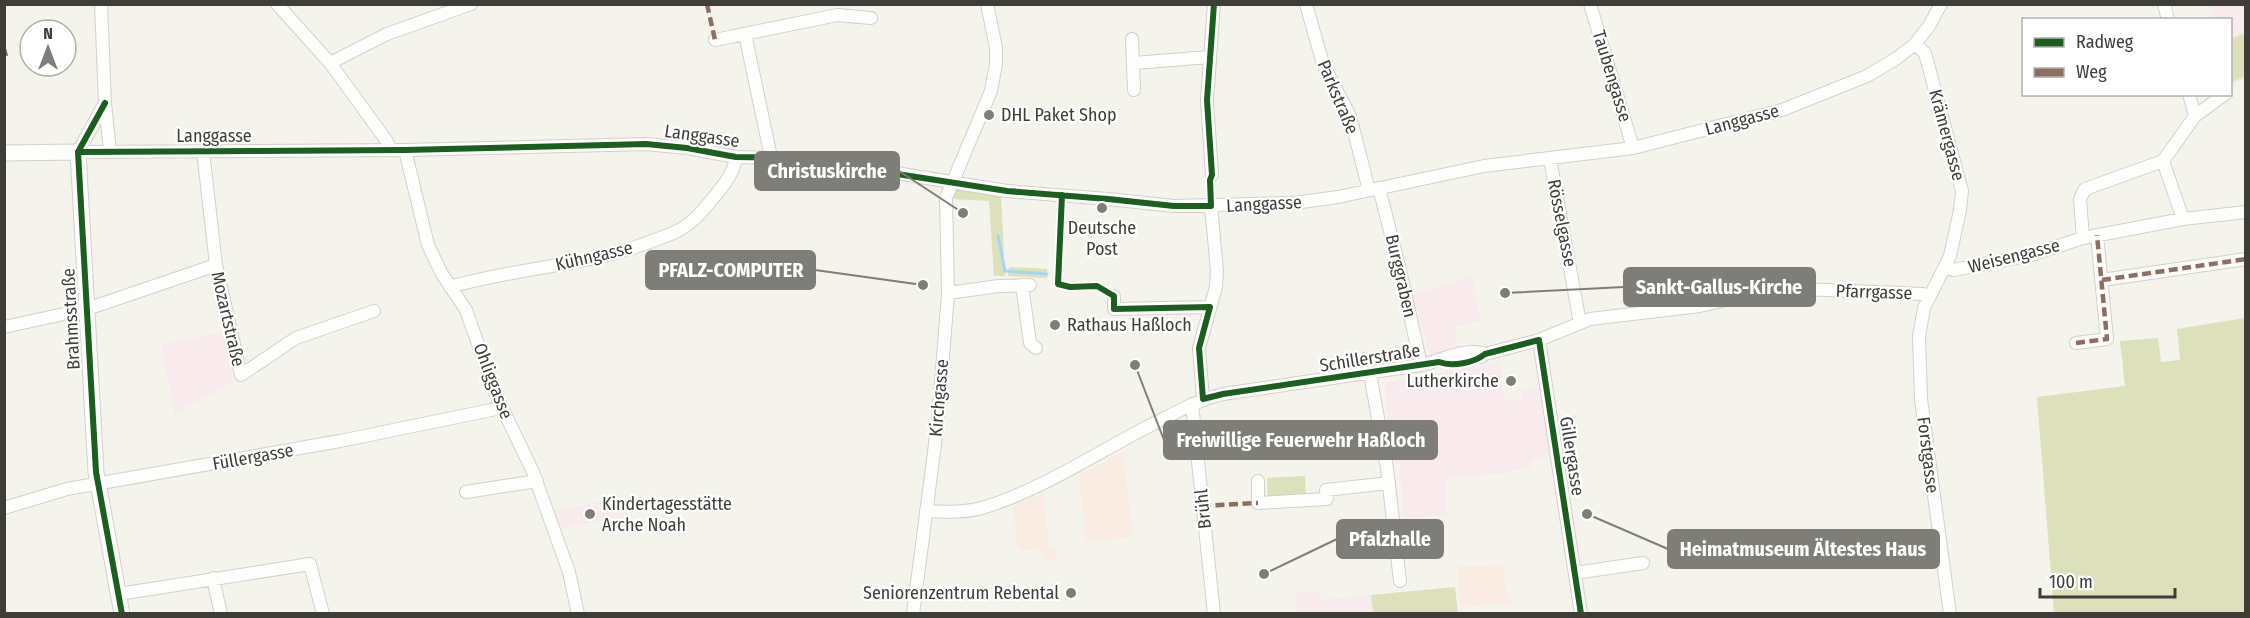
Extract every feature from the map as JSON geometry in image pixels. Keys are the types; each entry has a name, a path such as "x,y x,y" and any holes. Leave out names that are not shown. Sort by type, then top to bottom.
{"main road":[{"path":"4,153 78,152"},
{"name":"Brahmsstraße","path":"78,152 98,484 122,614"}],"street":[{"path":"101,4 105,103 110,151"},
{"path":"277,4 330,63 391,150"},
{"path":"330,63 387,34 471,4"},
{"name":"Kirchgasse","path":"913,614 938,421 948,293 946,198 987,102 994,77 996,48 987,4"},
{"path":"1212,175 1207,100 1214,4"},
{"name":"Parkstraße","path":"1306,4 1312,32 1323,64 1350,116 1374,189"},
{"name":"Taubengasse","path":"1590,4 1633,148"},
{"name":"Langgasse","path":"78,152 405,150 646,144 687,148 736,157 826,161 1007,191 1174,206 1317,201 1484,166 1633,148 1782,110 1867,76 1915,44 1929,26 1941,4"},
{"path":"715,40 837,10 871,18"},
{"path":"745,34 771,157"},
{"path":"1132,39 1134,90"},
{"name":"Krämergasse","path":"1915,44 1925,53 1962,191 1960,210 1945,267 1928,297"},
{"path":"1134,63 1209,57"},
{"path":"2190,96 2195,116"},
{"path":"2183,219 2163,161 2195,116 2224,96"},
{"path":"78,152 105,103"},
{"name":"Ohliggasse","path":"405,150 423,232 433,257 466,310 501,408 537,481 569,572 578,614"},
{"name":"Mozartstraße","path":"203,151 216,266 241,375 296,338 374,311"},
{"name":"Kühngasse","path":"450,287 492,276 622,252 680,230 694,219 717,194 732,172 736,157"},
{"name":"Rösselgasse","path":"1550,159 1580,322"},
{"name":"Weisengasse","path":"2084,238 2080,199 2085,189 2163,161"},
{"name":"Burggraben","path":"1374,189 1400,270 1421,365"},
{"name":"Brühl","path":"1212,206 1216,287 1199,348 1197,401 1214,614"},
{"name":"Weisengasse","path":"1945,267 1954,270 2031,255 2097,235 2183,219 2246,212"},
{"path":"2076,343 2107,339 2097,235"},
{"path":"2102,280 2246,259"},
{"path":"4,327 87,309 216,266"},
{"path":"948,293 1026,285 1030,343 1036,348"},
{"name":"Pfarrgasse","path":"1539,340 1590,319 1700,306 1776,288 1923,294 1928,297"},
{"path":"1114,296 1114,309 1210,307"},
{"name":"Forstgasse","path":"1928,297 1919,336 1919,379 1950,614"},
{"name":"Schillerstraße","path":"926,512 969,510 1002,501 1058,476 1114,443 1197,401 1222,394 1370,374 1439,362 1446,357 1478,351 1485,354 1539,340"},
{"name":"Gillergasse","path":"1539,340 1581,614"},
{"path":"1370,374 1389,483 1400,581"},
{"name":"Füllergasse","path":"4,508 67,489 340,441 501,408"},
{"path":"466,492 537,481"},
{"path":"1258,481 1258,503 1327,499 1326,490 1389,483"},
{"path":"1575,573 1643,563"},
{"path":"119,594 310,564 323,614"},
{"path":"213,578 221,614"}],"shaded area":[{"path":"2210,5 2245,5 2245,79 2232,86 2232,18 2214,18"},
{"path":"1472,275 1480,321 1454,327 1459,350 1433,355 1429,353 1413,295"},
{"path":"222,332 233,381 175,414 161,345"},
{"path":"1499,361 1505,401 1522,398 1522,390 1540,388 1549,458 1531,459 1530,469 1509,470 1508,473 1445,477 1447,515 1403,518 1400,463 1395,463 1385,383"},
{"path":"1123,452 1133,537 1086,542 1079,475"},
{"path":"1043,493 1049,548 1055,548 1057,560 1044,562 1043,551 1018,549 1013,506"},
{"name":"Kindertagesstätte Arche Noah","path":"623,497 627,516 559,529 552,511"},
{"path":"1502,565 1505,587 1512,603 1460,607 1457,567"},
{"path":"1319,591 1320,600 1371,595 1373,613 1297,613 1296,593"}],"green space":[{"path":"2245,34 2245,76 2232,82 2232,38"},
{"path":"953,186 1001,194 1005,276 994,276 989,201 951,199"},
{"path":"1009,267 1047,269 1047,278 1008,276"},
{"path":"2245,318 2245,613 2054,613 2037,397 2125,386 2120,341 2158,338 2161,362 2180,360 2177,329"},
{"path":"1305,476 1306,495 1268,497 1267,478"},
{"path":"1455,587 1458,613 1373,613 1371,595"}],"waterway":[{"path":"998,236 1005,271 1047,274"}],"marked path":[{"path":"707,4 715,40"},
{"path":"4,49 6,56"},
{"path":"2076,343 2107,339 2097,235"},
{"path":"2102,280 2246,259"},
{"path":"1202,506 1258,503"}],"cycle path":[{"path":"78,152 405,150 646,144 687,148 736,157 826,161 1007,191 1174,206 1211,206 1210,180 1212,175 1207,100 1214,4"},
{"path":"105,103 78,152 96,472 122,614"},
{"path":"1062,195 1058,284 1070,287 1097,286 1114,296 1114,309 1210,307 1199,348 1203,399 1223,394 1439,362 1463,363 1485,354 1539,340 1581,614"}],"place":[{"name":"DHL Paket Shop","path":"989,115"},
{"name":"Deutsche Post","path":"1102,208"},
{"name":"Christuskirche","path":"963,213"},
{"name":"PFALZ-COMPUTER","path":"923,285"},
{"name":"Sankt-Gallus-Kirche","path":"1505,293"},
{"name":"Rathaus Haßloch","path":"1055,325"},
{"name":"Freiwillige Feuerwehr Haßloch","path":"1135,365"},
{"name":"Lutherkirche","path":"1511,381"},
{"name":"Kindertagesstätte Arche Noah","path":"590,514"},
{"name":"Heimatmuseum Ältestes Haus","path":"1587,514"},
{"name":"Pfalzhalle","path":"1264,574"},
{"name":"Seniorenzentrum Rebental","path":"1071,593"}]}
